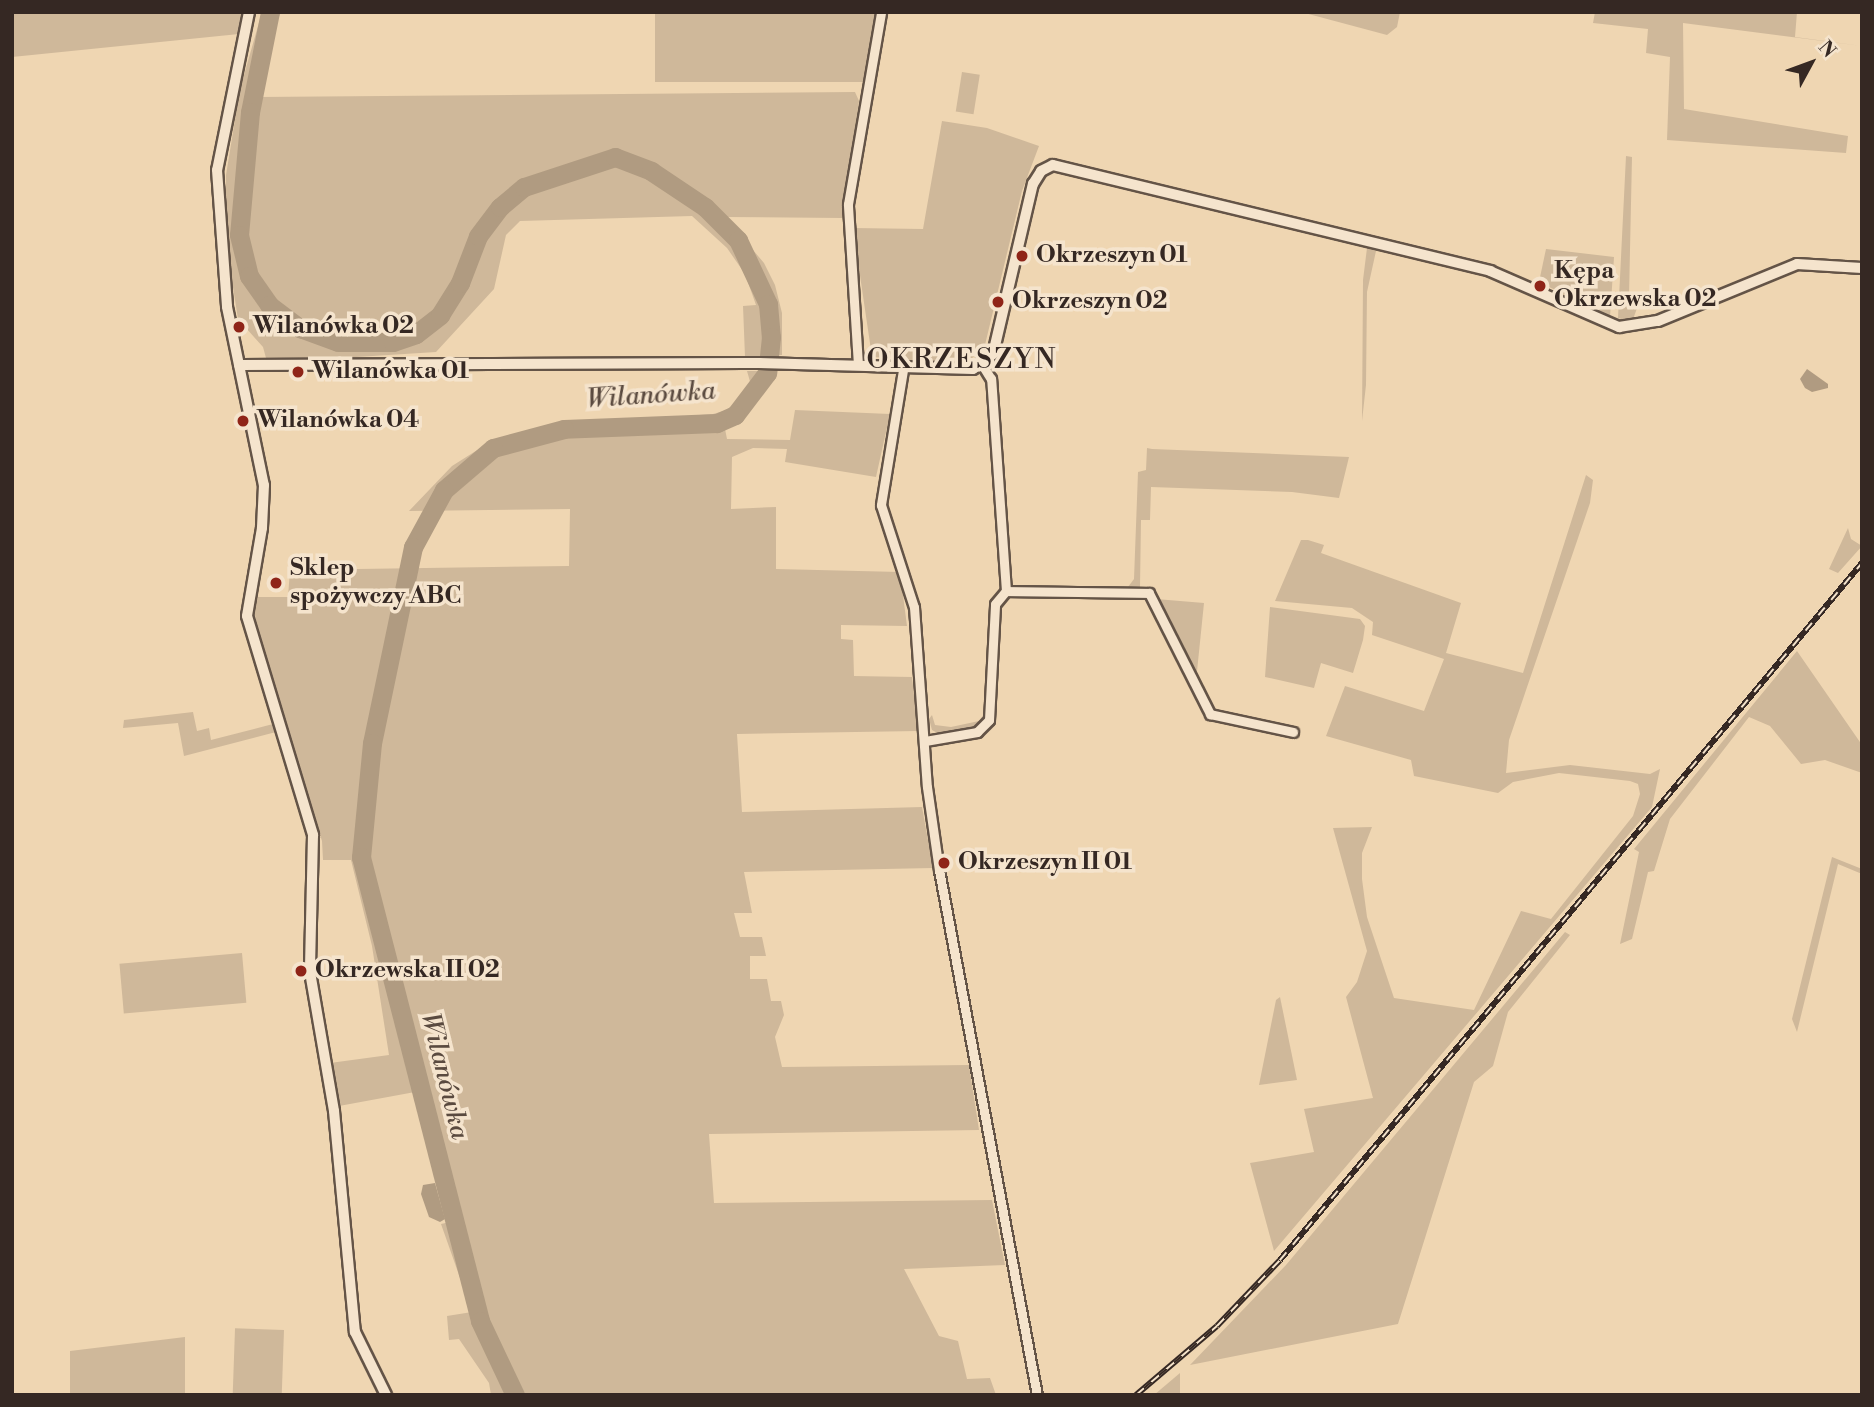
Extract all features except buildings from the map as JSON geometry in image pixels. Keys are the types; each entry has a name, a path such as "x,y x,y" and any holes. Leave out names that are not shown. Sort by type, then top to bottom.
{"street":[{"path":"249,12 217,170 219,245 239,365 264,485 247,616 313,835 310,972 334,1111 355,1332 386,1395"},
{"path":"858,365 848,204 881,12"},
{"path":"239,365 775,363 858,365 954,372 983,366 993,354 1033,184 1041,171 1054,165 1490,271 1619,327 1658,321 1797,264 1862,268"},
{"path":"925,741 977,732 988,723 995,604 1006,591 991,379 983,366"},
{"path":"903,370 880,493 914,607 939,870 1037,1395"},
{"path":"1006,591 1149,593 1210,714 1293,732"}],"shaded area":[{"path":"12,12 244,12 239,34 12,57"},
{"path":"262,12 281,12 268,41 259,97 855,92 859,101 842,218 725,217 764,263 775,285 782,313 782,355 745,357 743,306 756,305 745,274 727,248 692,216 520,221 506,235 494,289 436,352 325,359 266,358 263,347 238,319 226,243 226,175 240,89"},
{"path":"655,12 875,12 875,82 655,82"},
{"path":"1301,12 1400,12 1397,27 1387,35"},
{"path":"1595,12 1797,12 1795,37 1862,46 1683,23 1684,109 1848,136 1846,153 1667,140 1670,57 1646,53 1648,29 1593,23"},
{"path":"962,72 980,75 974,114 956,112"},
{"path":"942,121 987,128 1039,146 1022,191 984,349 968,361 909,364 908,359 872,357 853,228 923,229"},
{"path":"1626,156 1632,157 1629,297 1640,300 1632,322 1618,318"},
{"path":"1367,248 1376,251 1367,292 1366,385 1362,421 1363,280"},
{"path":"1546,249 1614,257 1610,317 1539,282"},
{"path":"1807,369 1828,384 1828,388 1812,392 1805,388 1800,379"},
{"path":"747,371 776,371 760,396 738,419 724,424 727,439 790,440 795,410 890,414 876,477 785,462 787,449 753,448 732,457 731,509 776,507 776,569 900,572 907,626 841,625 841,639 853,640 854,676 912,677 918,731 737,734 742,812 922,807 933,868 744,872 752,913 734,913 740,937 762,937 766,956 750,956 750,979 767,979 771,1001 781,1001 784,1015 775,1037 782,1067 969,1065 979,1130 709,1134 714,1203 992,1200 1005,1265 904,1269 939,1336 958,1341 967,1379 990,1378 996,1395 491,1395 489,1383 459,1339 449,1340 447,1316 472,1312 441,1224 450,1222 415,1092 339,1106 330,1063 389,1055 372,946 351,860 323,860 322,841 258,638 254,607 258,597 288,597 290,570 569,566 570,509 409,511 452,466 490,442 543,427 713,414 727,410 747,392 751,385"},
{"path":"1147,448 1349,457 1339,498 1292,492 1151,487 1150,520 1141,520 1140,587 1128,587 1134,579 1138,472 1146,470"},
{"path":"1586,475 1593,480 1590,503 1509,740 1506,773 1570,765 1650,774 1660,769 1652,807 1274,1251 1250,1163 1314,1152 1304,1109 1373,1098 1346,997 1357,982 1367,951 1333,828 1372,827 1362,853 1362,879 1367,917 1394,998 1474,1010 1521,911 1551,919 1633,816 1640,794 1638,784 1630,781 1559,773 1513,782 1498,793 1414,776 1411,760 1326,736 1345,686 1424,711 1444,659 1372,635 1373,622 1352,608 1275,601 1301,540 1308,540 1324,545 1321,553 1461,603 1446,653 1523,673"},
{"path":"1848,528 1851,539 1862,546 1838,573 1829,569"},
{"path":"1156,599 1204,603 1196,681"},
{"path":"1270,607 1360,619 1365,626 1353,673 1321,663 1314,688 1265,677"},
{"path":"1797,651 1862,745 1862,773 1825,760 1801,764 1770,726 1749,717 1670,819 1654,871 1648,872 1632,939 1620,944 1639,852 1634,849"},
{"path":"986,711 979,726 941,735 932,730 929,719 932,715 935,725 951,727 979,721"},
{"path":"193,712 197,731 209,728 211,740 273,724 276,732 184,756 178,723 123,728 124,720"},
{"path":"1832,857 1862,869 1862,874 1838,864 1797,1032 1792,1019"},
{"path":"1565,932 1570,935 1508,1012 1493,1066 1474,1082 1398,1324 1190,1365 1286,1265"},
{"path":"242,953 246,1003 124,1014 119,964"},
{"path":"1280,997 1297,1080 1259,1085 1276,1000"},
{"path":"435,1183 445,1219 440,1222 429,1217 421,1194 423,1185"},
{"path":"235,1328 284,1330 282,1395 233,1393"},
{"path":"185,1337 185,1395 70,1395 70,1351"},
{"path":"1180,1373 1180,1395 1154,1395"}],"waterway":[{"name":"Wilanówka","path":"270,12 250,112 239,235 249,276 269,305 300,328 338,342 393,342 416,334 440,315 460,283 478,236 500,207 524,187 615,157 651,171 705,207 738,240 768,304 771,337 767,373 735,415 717,423 564,429 493,448 444,490 413,547 372,743 361,857 480,1321 515,1395"}],"railway":[{"path":"1136,1395 1217,1326 1280,1260 1862,563"}],"place":[{"name":"Okrzeszyn 01","path":"1022,256"},
{"name":"Kępa Okrzewska 02","path":"1540,286"},
{"name":"Okrzeszyn 02","path":"998,302"},
{"name":"Wilanówka 02","path":"239,327"},
{"name":"Wilanówka 01","path":"298,372"},
{"name":"Wilanówka 04","path":"243,421"},
{"name":"Sklep spożywczy ABC","path":"276,583"},
{"name":"Okrzeszyn II 01","path":"944,863"},
{"name":"Okrzewska II 02","path":"301,971"}],"district":[{"name":"OKRZESZYN","path":"962,360"}]}
